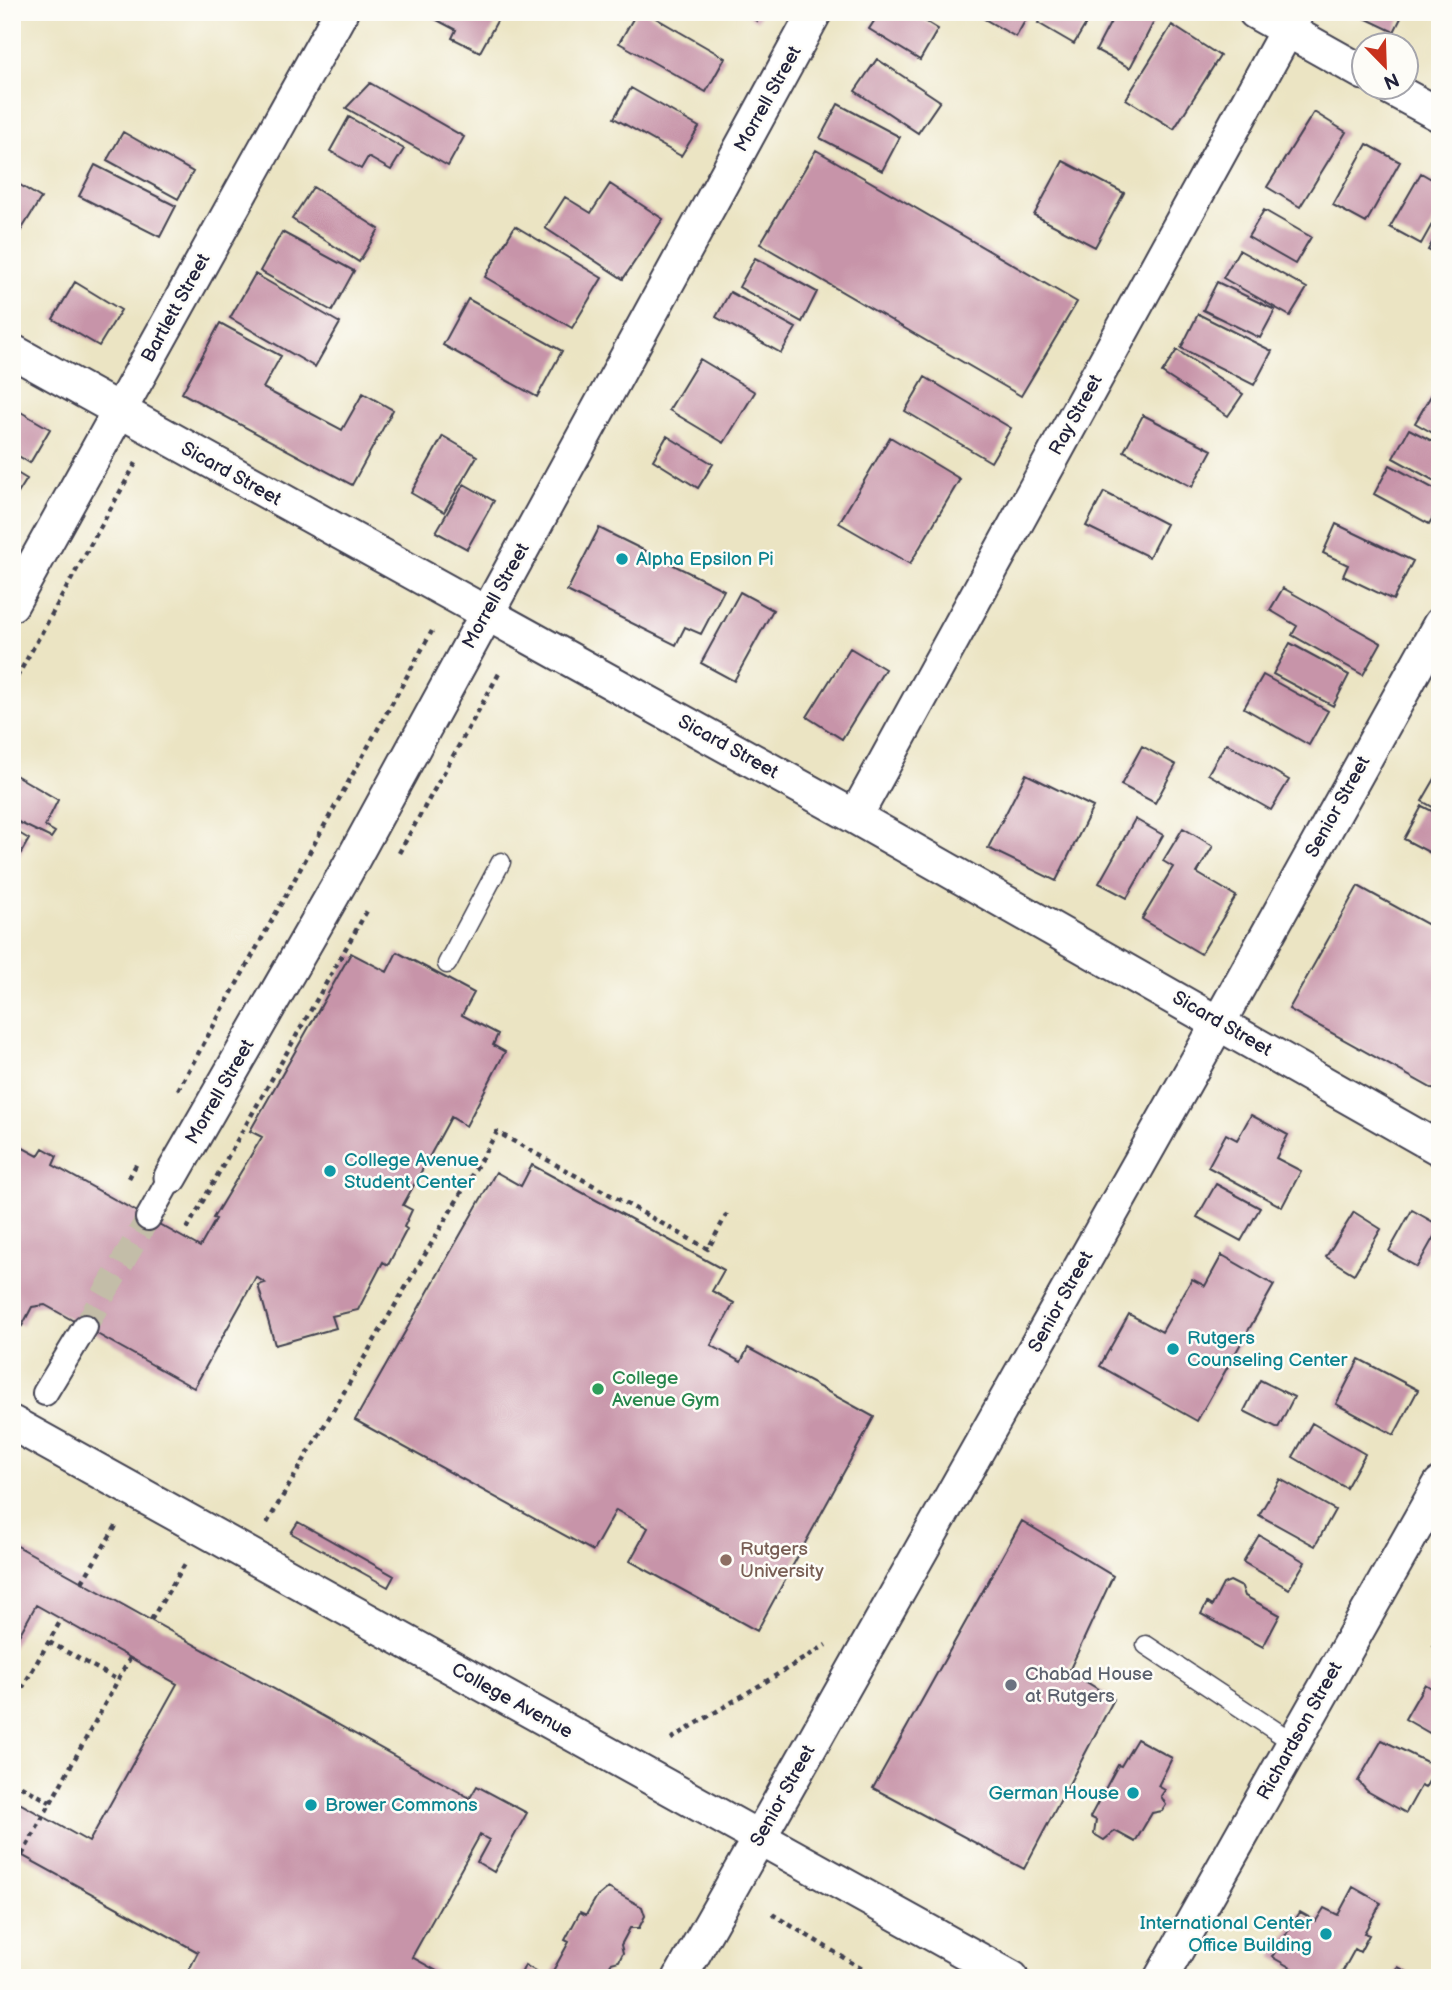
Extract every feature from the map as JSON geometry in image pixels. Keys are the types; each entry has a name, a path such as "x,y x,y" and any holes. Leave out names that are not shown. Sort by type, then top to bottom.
{"street":[{"name":"Bartlett Street","path":"12,604 341,12"},
{"name":"Morrell Street","path":"171,1177 346,872 815,12"},
{"path":"1255,12 1293,21 1350,63"},
{"name":"Ray Street","path":"855,817 1293,21"},
{"path":"1416,102 1440,115"},
{"name":"Sicard Street","path":"12,351 118,412 855,817 1440,1149"},
{"name":"Senior Street","path":"680,1978 1440,624"},
{"path":"148,1218 171,1177"},
{"path":"45,1393 85,1326"},
{"name":"College Avenue","path":"12,1423 1012,1978"},
{"name":"Richardson Street","path":"1161,1978 1440,1484"}],"lane":[{"path":"447,964 502,862"},
{"path":"1146,1645 1294,1743"}],"path":[{"path":"12,686 136,463"},
{"path":"176,1092 432,631"},
{"path":"267,1523 497,1132 708,1249 728,1212"},
{"path":"129,1178 142,1153"},
{"path":"82,1582 116,1526"},
{"path":"151,1620 185,1564"},
{"path":"12,1706 61,1620"},
{"path":"671,1738 833,1641"},
{"path":"48,1642 118,1681"},
{"path":"22,1855 130,1658"},
{"path":"12,1781 50,1802"},
{"path":"772,1914 877,1978"}],"building":[{"path":"422,12 502,12 480,52 452,38 456,30"},
{"path":"637,12 645,12 725,58 706,92 619,43"},
{"path":"742,12 762,12 757,21"},
{"path":"880,12 910,12 938,29 920,60 869,29"},
{"path":"983,12 1030,12 1016,37 981,17"},
{"path":"1045,12 1093,12 1074,44 1038,23"},
{"path":"1116,12 1159,12 1130,68 1096,50"},
{"path":"1352,12 1404,12 1394,32"},
{"path":"1172,25 1220,56 1174,129 1126,99"},
{"path":"877,59 940,101 918,133 855,91"},
{"path":"370,83 464,137 448,166 346,108"},
{"path":"631,88 699,127 681,156 614,118"},
{"path":"838,104 900,137 882,171 820,138"},
{"path":"1314,112 1346,132 1300,207 1267,187"},
{"path":"349,117 404,149 391,170 368,157 361,169 330,151"},
{"path":"123,132 193,172 178,199 107,160"},
{"path":"1367,144 1400,162 1366,223 1333,205"},
{"path":"816,150 1077,302 1021,396 760,244"},
{"path":"1063,161 1124,193 1095,247 1034,215"},
{"path":"95,165 176,206 160,237 79,196"},
{"path":"1421,173 1440,184 1440,210 1421,244 1390,227"},
{"path":"12,180 41,198 12,245"},
{"path":"610,184 663,219 623,279 545,228 565,197 591,213"},
{"path":"313,187 379,229 359,262 292,219"},
{"path":"1264,210 1311,237 1295,264 1248,237"},
{"path":"515,226 602,278 572,328 485,277"},
{"path":"1440,228 1440,256 1428,250"},
{"path":"282,232 354,271 332,311 260,271"},
{"path":"1239,250 1307,288 1290,316 1223,278"},
{"path":"755,258 817,292 802,322 739,287"},
{"path":"255,274 340,323 315,367 230,318"},
{"path":"75,282 121,310 99,346 53,319"},
{"path":"1217,282 1275,310 1260,338 1203,310"},
{"path":"730,292 796,328 781,353 716,317"},
{"path":"468,299 562,351 537,397 443,345"},
{"path":"1198,314 1272,351 1254,385 1181,348"},
{"path":"220,323 281,356 263,388 342,430 363,393 393,410 352,485 182,393"},
{"path":"1177,350 1243,394 1228,416 1162,373"},
{"path":"700,359 755,392 724,443 669,410"},
{"path":"925,377 1011,428 991,462 905,411"},
{"path":"1440,377 1440,392 1433,388"},
{"path":"1432,394 1440,399 1440,437 1415,423"},
{"path":"12,407 50,429 30,463 12,452"},
{"path":"1143,415 1212,450 1192,487 1124,451"},
{"path":"1409,429 1440,445 1440,484 1393,458"},
{"path":"443,436 477,456 444,512 411,493"},
{"path":"667,436 713,464 698,488 653,460"},
{"path":"890,437 960,479 910,564 839,523"},
{"path":"1390,465 1440,492 1440,505 1429,524 1374,494"},
{"path":"12,470 27,479 12,503"},
{"path":"464,484 494,501 467,549 436,532"},
{"path":"1104,492 1166,524 1149,557 1086,526"},
{"path":"1336,524 1413,561 1393,600 1343,576 1348,565 1323,553"},
{"name":"Alpha Epsilon Pi","path":"599,528 724,590 701,634 685,627 676,645 567,591"},
{"path":"1283,588 1381,643 1363,675 1292,635 1297,626 1270,610"},
{"path":"740,592 773,610 734,681 701,663"},
{"path":"1290,643 1349,675 1333,706 1273,674"},
{"path":"850,648 885,669 842,739 807,717"},
{"path":"1263,675 1328,711 1309,745 1244,708"},
{"path":"1226,743 1289,780 1271,810 1208,774"},
{"path":"1142,746 1176,765 1155,803 1121,785"},
{"path":"1440,770 1440,811 1422,801"},
{"path":"12,773 58,800 45,826 55,832 51,838 12,819"},
{"path":"1026,774 1093,807 1056,881 988,848"},
{"path":"1422,806 1440,815 1440,858 1404,839"},
{"path":"1135,819 1163,835 1127,898 1099,883"},
{"path":"1183,828 1213,846 1197,873 1236,896 1201,954 1142,919 1173,867 1163,861"},
{"path":"12,829 29,839 14,865 12,864"},
{"path":"1358,886 1440,931 1440,1093 1289,1009"},
{"name":"College Avenue Student Center","path":"397,952 474,993 462,1015 498,1034 493,1045 505,1052 466,1126 451,1117 403,1205 412,1210 404,1227 407,1229 388,1265 383,1262 358,1310 332,1316 336,1328 275,1345 258,1285 265,1283 256,1277 194,1388 45,1305 32,1307 22,1326 12,1320 12,1142 38,1156 43,1148 57,1156 53,1165 200,1247 216,1219 213,1218 262,1137 250,1131 351,953 387,972"},
{"path":"1251,1115 1288,1135 1276,1158 1301,1171 1282,1207 1208,1167 1226,1134 1237,1140"},
{"name":"College Avenue Gym","path":"532,1165 724,1270 712,1291 734,1303 711,1345 741,1362 748,1348 874,1417 757,1631 630,1561 648,1528 616,1510 593,1551 355,1420 496,1172 521,1186"},
{"path":"1216,1184 1260,1208 1241,1241 1197,1217"},
{"path":"1412,1210 1440,1226 1417,1267 1389,1251"},
{"path":"1354,1212 1381,1229 1354,1274 1326,1257"},
{"name":"Rutgers Counseling Center","path":"1222,1255 1274,1285 1197,1421 1100,1366 1129,1314 1162,1332 1192,1279 1205,1286"},
{"path":"1359,1359 1418,1390 1394,1435 1336,1404"},
{"path":"1260,1380 1294,1397 1278,1428 1244,1411"},
{"path":"1312,1423 1365,1454 1346,1488 1293,1457"},
{"path":"1280,1479 1335,1510 1315,1546 1259,1515"},
{"name":"Chabad House at Rutgers","path":"1022,1521 1113,1576 1069,1671 1114,1699 1024,1869 873,1788"},
{"path":"298,1522 394,1576 388,1587 291,1533"},
{"path":"1259,1535 1305,1562 1289,1589 1243,1562"},
{"name":"Brower Commons","path":"12,1543 470,1798 477,1786 527,1813 494,1872 477,1862 489,1840 480,1835 412,1957 437,1971 435,1974 441,1978 185,1978 198,1952 12,1850 12,1799 89,1842 177,1684 36,1605 12,1648"},
{"path":"1230,1581 1242,1587 1245,1596 1280,1615 1263,1647 1201,1614 1207,1603 1212,1606 1223,1584"},
{"path":"1440,1633 1440,1649 1433,1645"},
{"path":"1425,1684 1440,1693 1440,1739 1405,1719"},
{"name":"German House","path":"1137,1739 1172,1758 1158,1786 1165,1790 1161,1796 1166,1805 1162,1811 1152,1813 1135,1842 1115,1831 1104,1840 1094,1834 1096,1820 1090,1817 1118,1765 1121,1766"},
{"path":"1382,1740 1437,1767 1425,1788 1421,1786 1406,1813 1367,1791 1358,1781"},
{"name":"International Center Office Building","path":"1353,1887 1381,1903 1364,1933 1369,1935 1360,1952 1355,1949 1339,1978 1309,1978 1272,1957 1300,1912 1316,1921 1324,1908 1338,1915"},
{"path":"608,1888 642,1907 645,1916 639,1928 630,1928 621,1945 623,1953 619,1961 611,1963 603,1978 549,1978 569,1942 565,1940 580,1912 586,1915 596,1898"},
{"path":"525,1965 548,1978 519,1978"},
{"path":"1398,1967 1418,1978 1392,1978"}],"tunnel":[{"path":"85,1327 148,1218"}],"place":[{"name":"Alpha Epsilon Pi","path":"622,559"},
{"name":"College Avenue Student Center","path":"330,1171"},
{"name":"Rutgers Counseling Center","path":"1173,1349"},
{"name":"College Avenue Gym","path":"598,1389"},
{"name":"Rutgers University","path":"726,1560"},
{"name":"Chabad House at Rutgers","path":"1011,1685"},
{"name":"German House","path":"1133,1793"},
{"name":"Brower Commons","path":"311,1805"},
{"name":"International Center Office Building","path":"1326,1934"}]}
